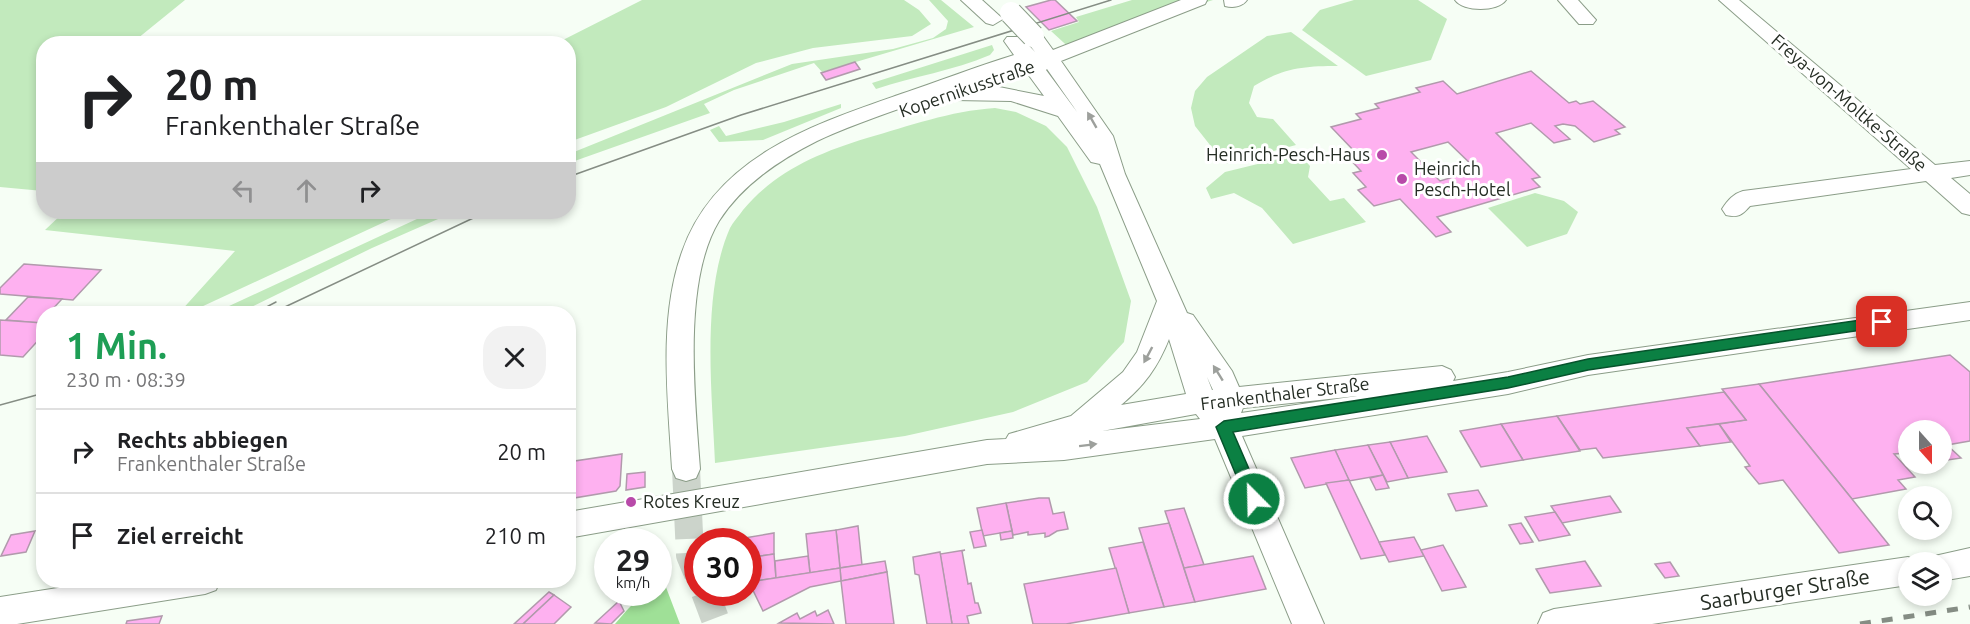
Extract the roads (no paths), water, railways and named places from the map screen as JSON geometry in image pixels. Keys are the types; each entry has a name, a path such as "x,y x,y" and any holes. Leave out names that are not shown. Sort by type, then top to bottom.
{"street":[{"path":"970,0 1000,11 1033,36 1037,62 1064,111 1114,174"},
{"path":"1037,62 1198,0"},
{"path":"1464,0 1470,3 1497,0"},
{"path":"1567,0 1586,20"},
{"name":"Freya-von-Moltke-Straße","path":"1728,0 1970,207"},
{"path":"1000,11 1014,41 1083,104 1102,136 1114,174 1170,301 1222,378 1220,410 1308,624"},
{"name":"Kopernikusstraße","path":"784,150 955,94 1037,62"},
{"name":"Kopernikusstraße","path":"686,469 683,348 687,290 694,250 707,223 726,195 758,167 805,137 838,123 1037,62"},
{"path":"955,94 999,92 1021,95 1064,111"},
{"path":"1734,209 1743,200 1970,168"},
{"path":"1080,423 1133,379 1149,356 1170,301"},
{"name":"Frankenthaler Straße","path":"987,452 1080,423 1508,382 1588,364 1970,311"},
{"name":"Frankenthaler Straße","path":"576,524 987,452 1064,448 1220,410"},
{"path":"1952,565 1970,562"},
{"name":"Saarburger Straße","path":"1554,624 1898,573"},
{"path":"0,612 154,588"}],"tunnel":[{"path":"686,469 689,528"},
{"path":"710,606 717,624"}],"tram line":[{"path":"576,174 741,115 1111,0"},
{"path":"287,306 471,219"},
{"path":"268,306 276,302"},
{"path":"0,405 36,395"}],"railway":[{"path":"1860,624 1970,607"}],"place":[{"name":"Heinrich-Pesch-Haus","path":"1382,155"},
{"name":"Heinrich Pesch-Hotel","path":"1402,179"},
{"name":"Rotes Kreuz","path":"631,502"}]}
